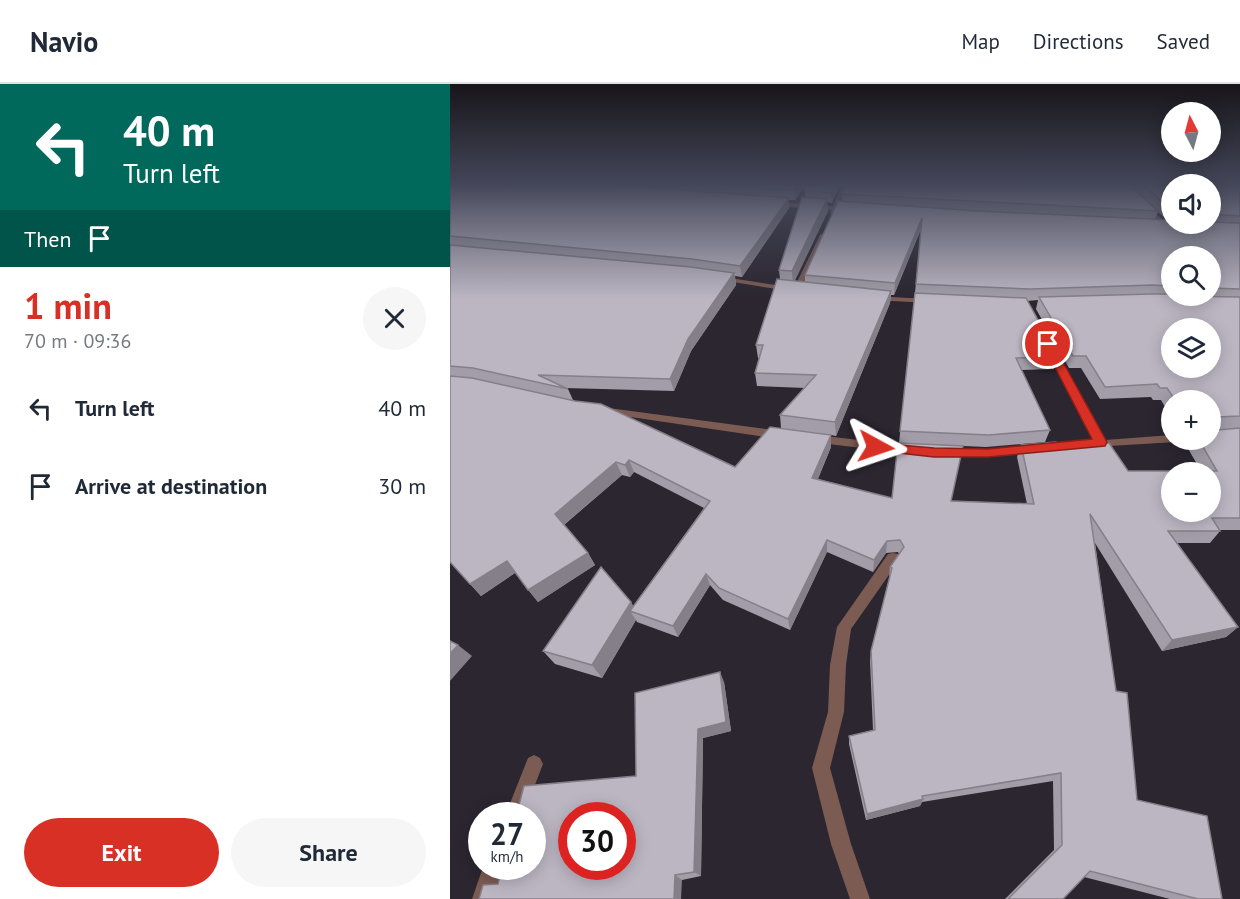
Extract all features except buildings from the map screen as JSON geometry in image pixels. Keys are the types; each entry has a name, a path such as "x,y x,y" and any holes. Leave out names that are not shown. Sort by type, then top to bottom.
{"street":[{"path":"1155,226 1161,226"},
{"path":"797,290 826,229"},
{"path":"705,276 807,291"},
{"path":"869,297 938,302"},
{"path":"1042,334 1101,442"},
{"path":"591,409 928,452 988,453 1101,442 1161,439"},
{"path":"860,899 841,844 821,768 836,712 838,665 844,627 893,558"},
{"path":"519,802 534,764"},
{"path":"482,899 489,880"}],"route":[{"path":"876,447 934,452 988,453 1101,442 1048,344"}]}
